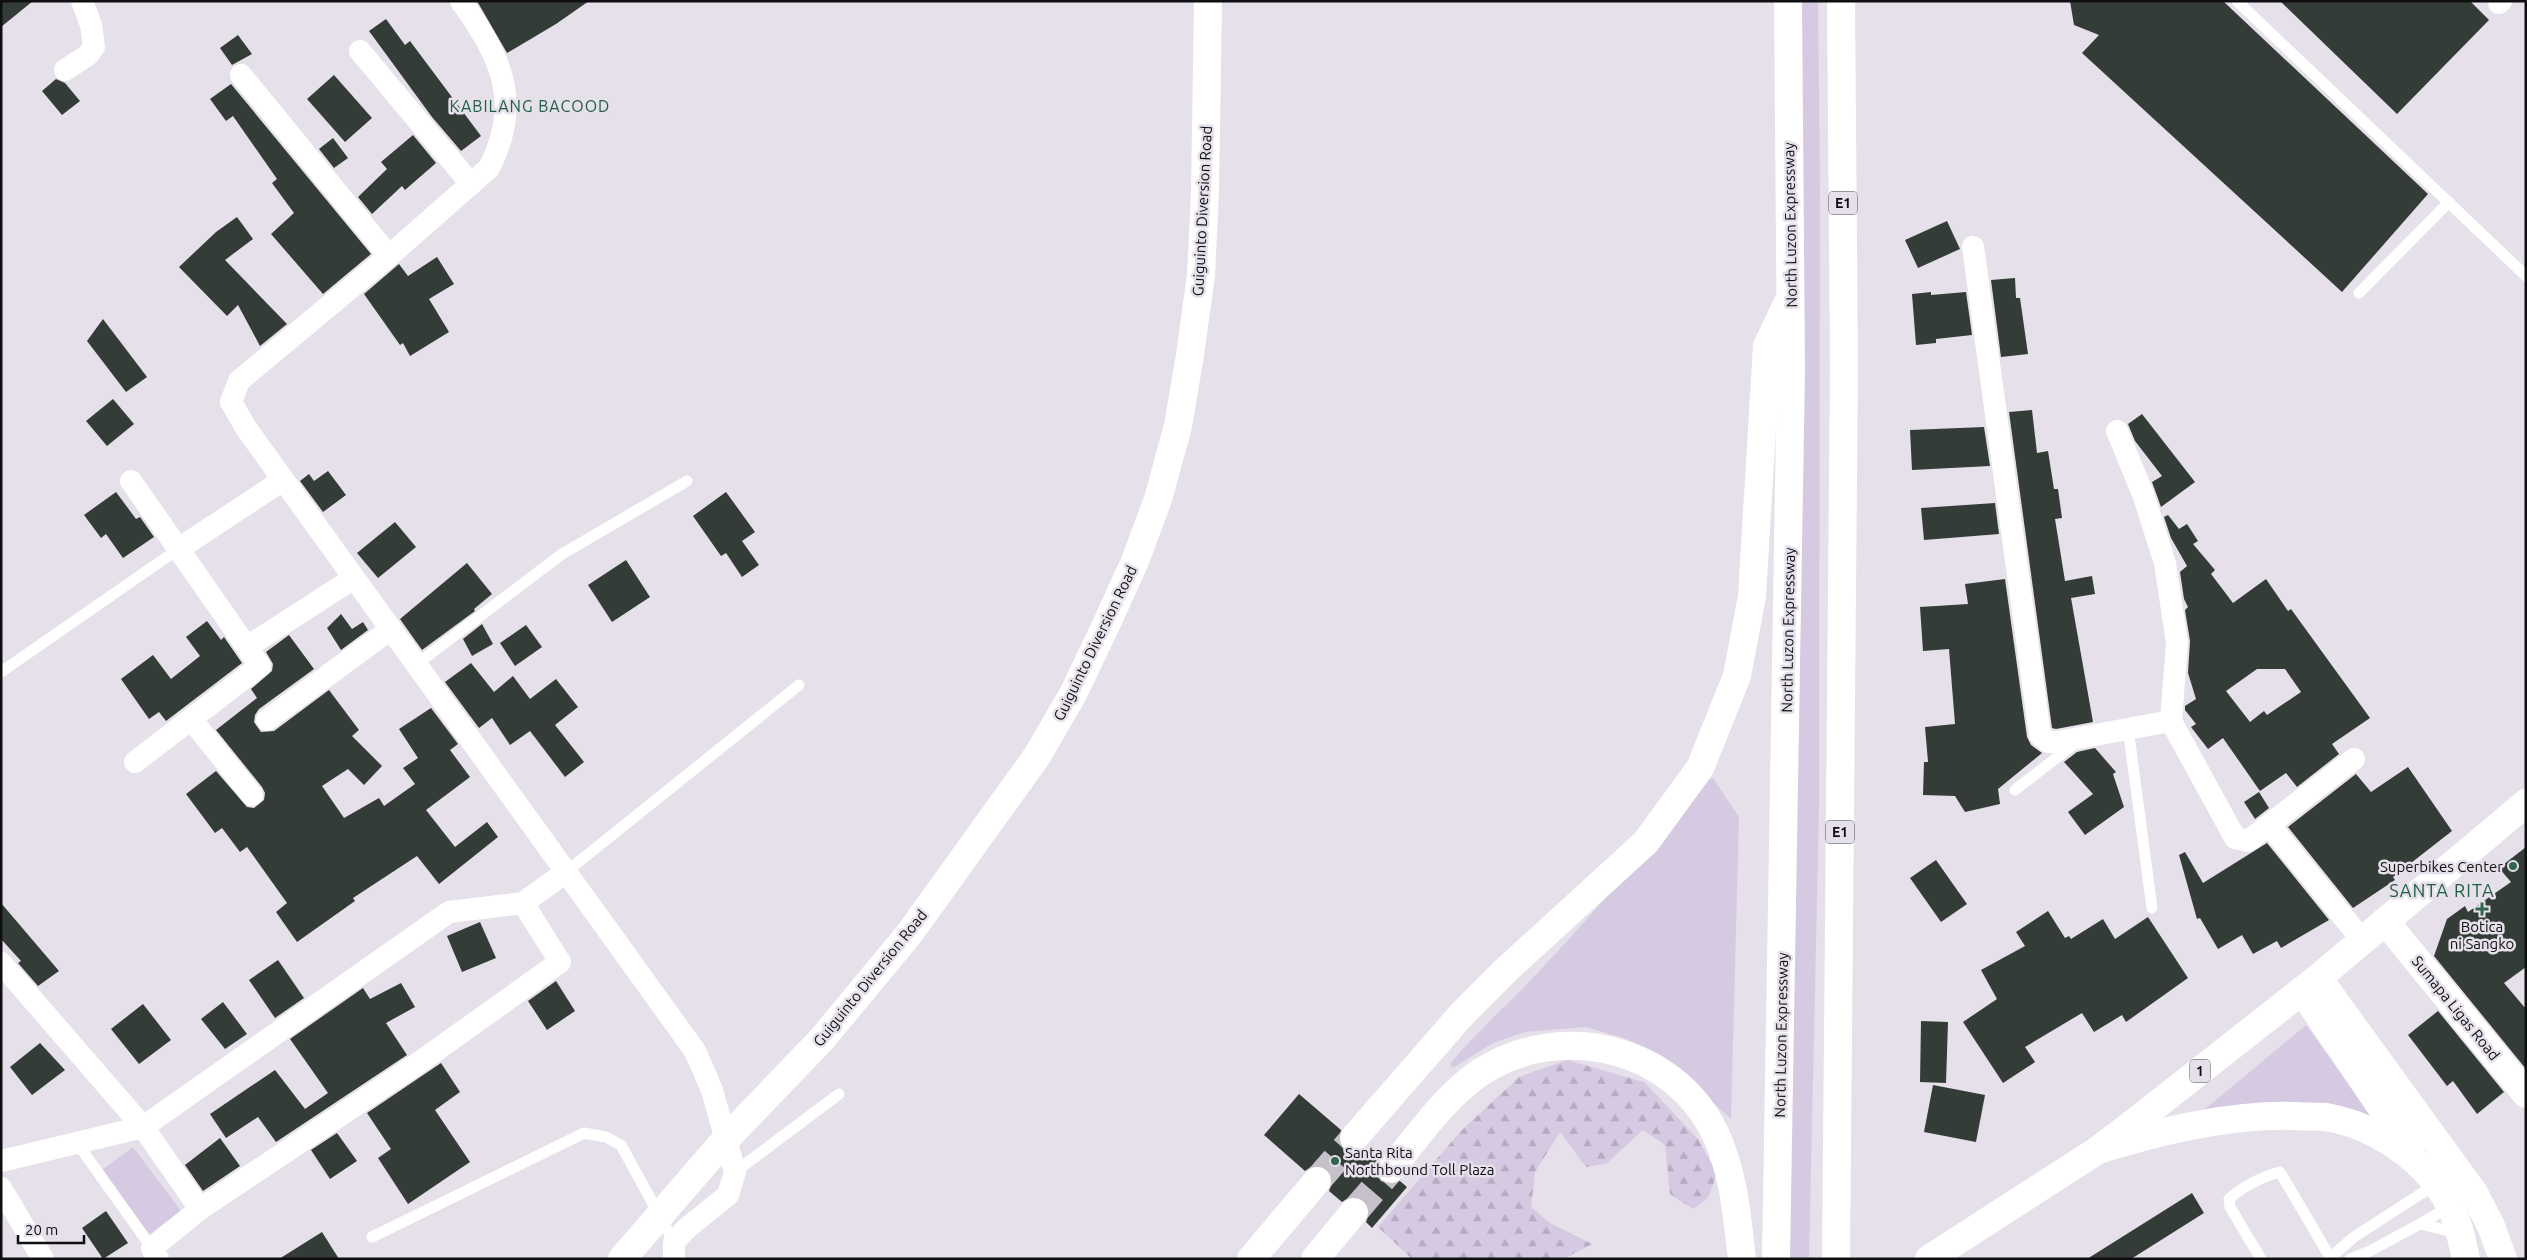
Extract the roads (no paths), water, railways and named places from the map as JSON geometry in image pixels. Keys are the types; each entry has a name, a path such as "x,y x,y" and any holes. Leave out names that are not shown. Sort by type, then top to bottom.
{"main road":[{"name":"Guiguinto Diversion Road","path":"622,1259 726,1139 822,1039 909,934 1031,764 1073,694 1135,561 1158,499 1178,426 1201,275 1205,192 1208,1"},
{"name":"North Luzon Expressway","path":"1776,1259 1786,747 1791,296 1788,1"},
{"name":"E1","path":"1836,1259 1844,367 1841,1"},
{"path":"1354,1138 1462,1014 1505,970 1646,842 1700,768 1737,676 1752,596 1767,346 1791,296"},
{"name":"1","path":"1930,1259 2098,1150 2310,984 2526,803"},
{"name":"Sumapa Ligas Road","path":"2385,921 2526,1094"},
{"path":"2310,984 2419,1162"},
{"path":"2310,984 2462,1200 2491,1226 2503,1259"},
{"path":"1390,1169 1449,1100 1480,1073 1493,1065 1523,1052 1554,1046 1571,1044 1606,1048 1642,1060 1669,1077 1694,1100 1706,1116 1722,1147 1733,1185 1742,1259"},
{"path":"2098,1150 2147,1135 2262,1115 2326,1117 2370,1130 2419,1162 2447,1177"},
{"path":"1251,1259 1317,1181"},
{"path":"2462,1200 2463,1246"},
{"path":"1315,1259 1354,1212"}],"street":[{"path":"65,70 88,55 94,47 91,26 82,1"},
{"path":"461,1 478,24 499,65 506,89 506,117 497,154 489,168 239,381 231,402 246,428 283,480 695,1050 712,1090 735,1172 728,1196 687,1228 674,1250"},
{"path":"360,51 471,184"},
{"path":"241,75 388,256"},
{"path":"1973,247 2040,736 2048,742 2057,742 2171,720"},
{"path":"2117,431 2143,494 2165,563 2177,643 2171,720 2234,838 2248,841 2270,826 2354,759"},
{"path":"177,550 283,480"},
{"path":"131,481 177,550 260,666 135,762"},
{"path":"247,647 354,578"},
{"path":"266,720 391,629"},
{"path":"191,719 252,795"},
{"path":"2270,826 2362,940"},
{"path":"1,1161 144,1127 449,912 523,904 566,872"},
{"path":"155,1253 200,1209 417,1064 560,962 523,904"},
{"path":"1,963 144,1127 200,1209"},
{"path":"1,1188 43,1259"}],"lane":[{"path":"2237,1 2526,276"},
{"path":"2359,293 2448,202"},
{"path":"416,664 562,554 687,481"},
{"path":"1,672 177,550"},
{"path":"566,872 799,685"},
{"path":"2128,728 2152,908"},
{"path":"2015,790 2084,736"},
{"path":"735,1172 839,1094"},
{"path":"372,1237 584,1134 606,1137 621,1145 674,1250"},
{"path":"77,1143 155,1253"},
{"path":"2261,1259 2230,1207 2230,1199 2253,1184 2280,1172 2330,1258 2354,1237 2447,1177"},
{"path":"2350,1259 2368,1252 2462,1200"},
{"path":"2420,1224 2463,1246"}],"tunnel":[{"path":"1317,1181 1354,1138"},
{"path":"1354,1212 1391,1169"}],"place":[{"name":"Superbikes Center","path":"2513,866"},
{"name":"Botica ni Sangko","path":"2482,909"},
{"name":"Santa Rita Northbound Toll Plaza","path":"1335,1161"}],"district":[{"name":"KABILANG BACOOD","path":"530,106"},
{"name":"SANTA RITA","path":"2442,890"}]}
